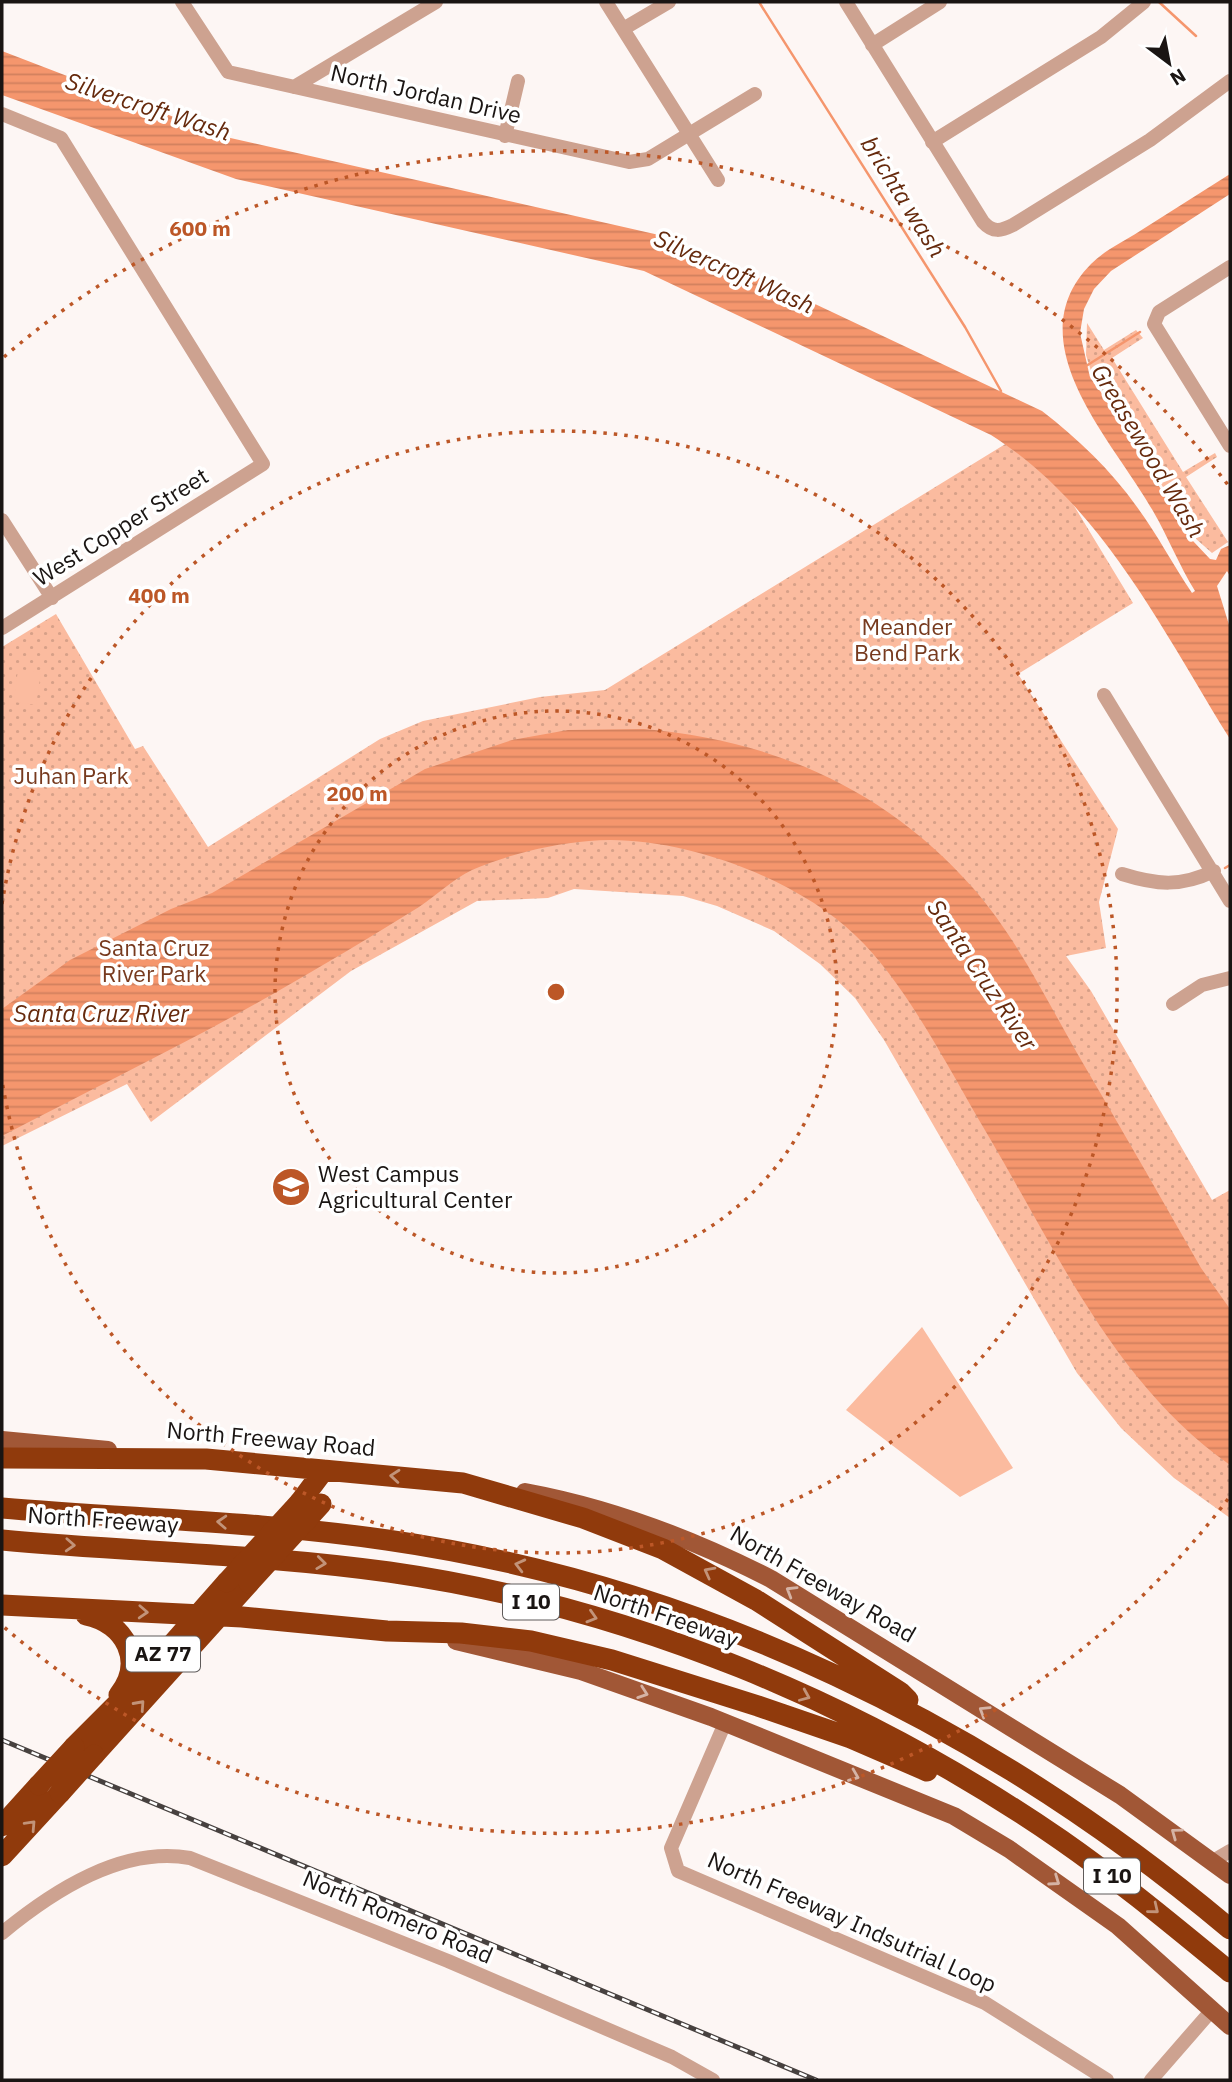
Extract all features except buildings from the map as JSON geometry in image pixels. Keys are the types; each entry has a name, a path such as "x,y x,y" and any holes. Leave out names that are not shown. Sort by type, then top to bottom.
{"highway":[{"path":"2,1458 206,1460"},
{"name":"North Freeway Road","path":"206,1460 463,1483"},
{"path":"310,1503 324,1470"},
{"path":"463,1483 604,1526 700,1567 900,1692 926,1720"},
{"name":"AZ 77","path":"2,1826 74,1747 138,1683 228,1582 310,1503"},
{"name":"AZ 77","path":"2,1856 249,1583 310,1503"},
{"name":"North Freeway","path":"2,1508 251,1524 332,1532 505,1562 644,1600 771,1646 926,1720 1094,1822 1227,1926"},
{"name":"North Freeway","path":"2,1540 263,1556 456,1584 583,1615 702,1654 818,1701 892,1738 1019,1812 1102,1869 1230,1974"},
{"path":"2,1605 219,1616 387,1631 485,1635 531,1641 612,1660 827,1729 1019,1812"},
{"path":"36,1607 101,1618 115,1627 126,1640 132,1659 128,1680 96,1724"}],"main road":[{"name":"North Freeway Road","path":"2,1440 206,1460"},
{"name":"North Freeway Road","path":"463,1483 533,1493 619,1514 735,1561 816,1606 1119,1795 1230,1875"},
{"path":"387,1631 441,1638 538,1659 725,1723 954,1816 1009,1849 1118,1926 1230,2026"}],"street":[{"path":"294,88 436,2"},
{"path":"606,2 718,180"},
{"path":"623,29 669,2"},
{"path":"846,2 932,142 984,222 995,233 1013,225 1150,140 1230,82"},
{"path":"872,45 940,2"},
{"path":"932,142 1101,37 1144,2"},
{"name":"North Jordan Drive","path":"189,4 228,72 629,162 648,159 755,94"},
{"path":"505,136 518,81"},
{"name":"West Copper Street","path":"2,114 61,138 263,464 2,628"},
{"path":"1230,267 1153,317 1157,333 1230,446"},
{"path":"2,520 52,598"},
{"path":"1104,695 1230,901"},
{"path":"1122,874 1161,885 1194,881 1214,871"},
{"path":"1173,1004 1202,985 1230,978"},
{"name":"North Freeway Indsutrial Loop","path":"725,1723 671,1849 678,1871 985,2003 1107,2080"},
{"path":"1213,1861 1230,1851"},
{"name":"North Romero Road","path":"2,1933 99,1871 125,1860 164,1855 200,1861 448,1961 672,2057 713,2080"},
{"path":"1151,2080 1212,2010"}],"green space":[{"path":"1087,323 1104,350 1136,330 1143,338 1112,358 1183,472 1215,453 1217,457 1186,477 1228,542 1212,553 1195,538 1092,374 1086,355"},
{"name":"Santa Cruz River Park","path":"1028,430 1133,603 1018,674 1118,829 1099,902 1106,948 1066,956 1091,991 1212,1200 1230,1190 1230,1518 1174,1478 1121,1428 1077,1373 884,1040 855,998 820,964 774,931 717,906 683,896 574,889 548,898 477,901 351,971 151,1122 127,1084 2,1146 2,647 56,614 135,749 143,746 208,847 380,739 423,721 540,697 605,690"},
{"path":"18,669 41,672 36,705 14,702"},
{"path":"922,1327 1013,1468 960,1497 846,1410"}],"water":[{"name":"Silvercroft Wash","path":"2,51 226,137 659,235 707,253 1042,411 1105,467 1127,493 1192,593 1195,591 1153,511 1078,390 1066,358 1063,326 1070,294 1096,259 1230,174 1230,194 1111,271 1094,289 1084,309 1080,333 1089,373 1193,541 1210,559 1216,560 1221,549 1230,545 1230,576 1227,571 1217,586 1230,628 1230,739 1154,613 1097,533 1066,497 1030,464 991,435 644,271 236,179 2,95"},
{"name":"Santa Cruz River","path":"644,729 692,735 782,758 865,797 903,823 939,853 989,907 1029,968 1201,1268 1230,1309 1230,1465 1190,1433 1154,1396 1122,1357 1066,1271 928,1031 875,956 830,914 800,895 767,877 694,852 622,840 589,841 529,851 472,870 419,907 273,994 2,1136 2,1009 70,960 171,909 212,893 425,769 512,740 568,730"}],"waterway":[{"name":"brichta wash","path":"759,2 965,327 1001,391"},
{"path":"1159,2 1196,36"},
{"name":"Greasewood Wash","path":"1086,366 1140,332"},
{"path":"1225,868 1230,865"}],"railway":[{"path":"2,1740 816,2080"}],"place":[{"name":"West Campus Agricultural Center","path":"291,1187"}],"park label":[{"name":"Meander Bend Park","path":"907,640"},
{"name":"Juhan Park","path":"71,776"}]}
